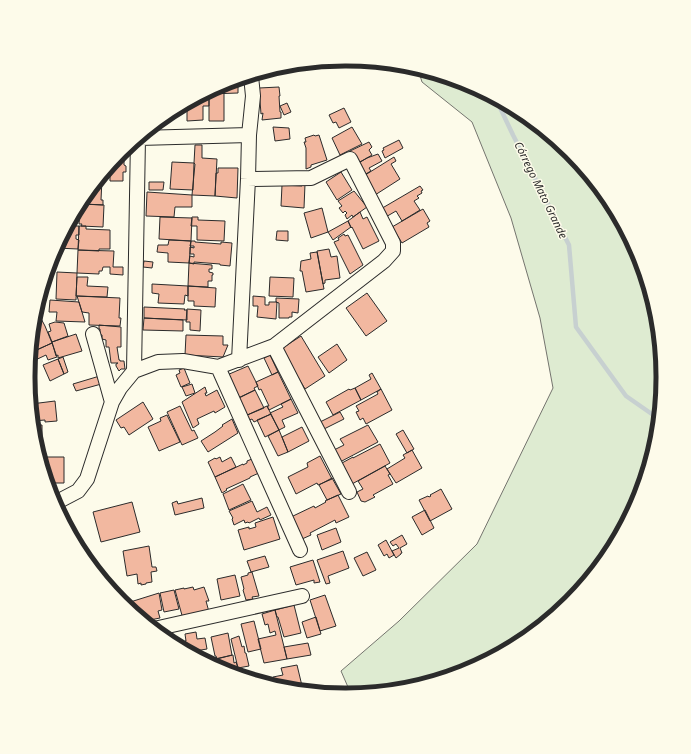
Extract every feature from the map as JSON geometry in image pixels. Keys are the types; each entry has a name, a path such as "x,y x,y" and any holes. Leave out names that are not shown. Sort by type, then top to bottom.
{"street":[{"path":"239,360 252,96 251,81"},
{"path":"148,138 249,135"},
{"path":"134,371 138,147"},
{"path":"61,500 78,491 87,479 112,402 120,388 134,371 158,362 183,361 218,367 274,346 384,262 393,251 393,243 350,159 311,178 248,179"},
{"path":"93,334 112,402"},
{"path":"274,346 350,492"},
{"path":"218,367 300,550"},
{"path":"162,627 302,596"}],"green space":[{"path":"420,76 464,90 501,108 518,119 535,131 565,157 604,204 624,240 640,277 650,316 656,377 653,418 650,438 640,477 624,514 604,550 565,597 535,623 518,635 501,646 464,664 406,682 348,688 341,671 399,621 477,544 553,388 540,318 511,218 472,122 422,82"}],"building":[{"path":"238,86 238,93 219,94"},
{"path":"279,87 281,118 262,120 263,113 261,114 259,88"},
{"path":"224,93 224,121 209,121 209,99"},
{"path":"209,99 209,106 203,106 203,120 187,121 187,110"},
{"path":"287,103 291,112 284,115 280,106"},
{"path":"344,108 351,122 339,128 336,122 333,123 329,115"},
{"path":"273,127 289,128 290,139 275,141"},
{"path":"352,127 362,144 340,155 332,138"},
{"path":"319,135 327,160 311,165 311,167 306,169 306,148 304,142 306,142 305,138"},
{"path":"399,140 403,148 385,158 382,151 384,150 383,148"},
{"path":"369,142 372,147 369,150 372,155 357,164 350,151"},
{"path":"195,145 202,145 202,158 217,159 215,196 192,195"},
{"path":"378,154 382,161 369,168 371,171 362,176 356,164"},
{"path":"394,157 396,161 391,164 400,179 375,195 362,177"},
{"path":"124,160 126,172 123,172 123,181 110,181 110,174"},
{"path":"172,162 194,163 193,190 170,189"},
{"path":"218,168 238,168 237,198 215,196 216,173 218,173"},
{"path":"341,172 352,190 337,200 326,182"},
{"path":"149,182 164,182 163,190 149,190"},
{"path":"302,184 305,184 304,208 281,206 282,185 302,186"},
{"path":"102,185 101,200 103,200 103,205 87,204"},
{"path":"420,186 423,190 421,191 422,193 417,196 419,198 414,201 420,210 402,221 396,211 384,218 379,210"},
{"path":"354,191 367,207 353,217 352,215 347,219 345,215 347,213 345,211 343,213 339,208 342,206 338,201"},
{"path":"147,192 192,195 192,207 175,207 174,217 146,216"},
{"path":"87,204 104,205 103,227 81,226 82,224 79,224 79,218"},
{"path":"322,208 328,232 311,238 304,213"},
{"path":"423,209 430,221 427,223 429,227 402,243 392,227"},
{"path":"360,212 363,219 367,217 379,241 363,249 348,221"},
{"path":"160,217 192,218 191,241 159,239"},
{"path":"192,217 198,217 198,220 225,221 224,241 197,240 197,226 191,226"},
{"path":"348,221 351,227 333,240 328,232"},
{"path":"75,226 79,226 79,235 76,235 76,239 79,240 78,249 63,248"},
{"path":"79,226 86,226 86,229 110,230 110,249 99,249 99,251 78,250"},
{"path":"277,231 288,231 288,241 276,240"},
{"path":"344,234 345,236 348,235 363,265 350,274 334,242 339,240 338,238"},
{"path":"169,240 191,241 189,263 168,262 168,253 157,252 158,245 168,245"},
{"path":"191,241 221,244 221,242 232,243 230,266 194,262 194,264 189,263 190,256 194,257 194,254 190,254 190,247 194,248 194,246 190,246"},
{"path":"329,249 331,257 337,256 340,278 325,280 325,283 323,284 317,251"},
{"path":"78,250 114,251 113,267 123,267 123,275 110,274 110,267 103,267 102,271 99,271 99,274 77,273"},
{"path":"317,252 324,289 306,292 302,271 300,271 301,261 311,259 310,253"},
{"path":"144,261 153,262 152,268 143,267"},
{"path":"189,263 212,265 212,269 209,269 209,272 213,273 212,281 208,281 208,287 188,286"},
{"path":"57,272 77,273 76,300 56,299"},
{"path":"77,277 88,277 87,286 108,287 107,297 76,296"},
{"path":"270,277 294,278 293,297 269,296"},
{"path":"152,284 188,286 188,296 185,295 184,304 158,303 159,294 152,293"},
{"path":"188,286 216,288 215,307 194,306 194,301 188,301"},
{"path":"367,293 387,321 366,336 346,308"},
{"path":"77,296 120,298 120,326 89,325 89,313 82,312"},
{"path":"253,296 265,297 265,305 269,305 269,302 277,302 276,319 257,317 258,306 253,306"},
{"path":"276,298 299,299 298,313 292,312 292,317 289,318 279,318 279,303 276,302"},
{"path":"50,300 79,302 85,322 56,321 57,312 49,312"},
{"path":"144,307 185,309 184,310 187,310 187,320 144,318"},
{"path":"187,309 201,310 200,331 190,330 190,322 186,322"},
{"path":"41,318 45,326 52,343 37,350"},
{"path":"144,318 183,320 183,331 143,330"},
{"path":"55,322 64,323 68,336 52,342 48,332 51,331 49,324"},
{"path":"99,325 121,327 121,347 117,347 119,360 124,361 125,369 121,369 119,371 116,366 118,363 111,363 109,347 106,347 106,340 102,339"},
{"path":"76,334 82,351 58,358 52,342"},
{"path":"186,335 223,336 223,345 228,345 223,357 185,355"},
{"path":"301,336 325,376 305,389 281,349"},
{"path":"52,343 57,357 48,360 46,355 36,360 37,350"},
{"path":"337,344 347,360 329,373 318,357"},
{"path":"270,355 278,372 272,375 264,358"},
{"path":"63,357 68,372 64,374 58,359"},
{"path":"58,359 64,374 50,381 43,365"},
{"path":"248,366 258,386 254,388 255,390 236,399 227,375"},
{"path":"184,368 190,383 181,387 176,375 180,373 179,370"},
{"path":"278,372 291,399 269,410 267,406 269,406 256,382"},
{"path":"372,373 381,389 361,400 355,388 371,379 369,375"},
{"path":"103,375 105,383 76,391 73,384"},
{"path":"192,384 195,393 186,396 182,387"},
{"path":"205,387 207,393 205,393 206,396 217,390 225,407 215,413 214,411 197,419 199,424 193,428 182,402"},
{"path":"355,388 361,400 333,415 326,402 349,389"},
{"path":"381,389 392,410 366,424 363,418 360,420 356,412 359,411 356,406 378,394 377,392"},
{"path":"255,390 264,408 245,416 237,399"},
{"path":"291,399 298,413 282,420 285,427 279,430 270,413 283,407 281,404"},
{"path":"55,401 57,421 45,422 45,420 38,421 37,403"},
{"path":"143,402 153,419 129,435 124,427 121,428 116,420"},
{"path":"180,406 192,431 194,430 198,438 182,445 167,412"},
{"path":"267,406 271,414 254,422 252,419 247,421 245,416"},
{"path":"340,412 344,419 324,429 320,422"},
{"path":"271,414 279,430 265,437 257,420"},
{"path":"167,415 180,442 159,451 148,427 161,421 160,418"},
{"path":"232,419 238,433 208,452 201,441"},
{"path":"39,425 42,425 42,442"},
{"path":"368,425 378,442 340,462 334,450 344,445 340,439"},
{"path":"302,427 309,441 288,452 282,437"},
{"path":"279,430 288,452 278,456 268,436"},
{"path":"403,430 414,449 407,453 396,434"},
{"path":"380,444 390,463 352,484 342,463"},
{"path":"412,450 422,468 396,483 387,469 405,458 403,455"},
{"path":"320,456 332,479 318,485 317,483 296,494 288,477 308,467 307,463"},
{"path":"46,457 64,457 64,483 54,483"},
{"path":"220,457 222,462 231,457 236,467 215,477 208,462"},
{"path":"252,459 259,473 226,489 227,490 222,493 215,477 243,465"},
{"path":"385,466 390,474 388,475 393,484 373,495 375,497 365,502 361,501 357,492 363,489 358,481"},
{"path":"332,478 341,494 327,500 319,485"},
{"path":"243,484 251,500 229,510 223,494"},
{"path":"441,489 452,509 430,521 419,500 431,496 430,495"},
{"path":"338,495 349,517 336,523 335,520 310,533 311,535 302,539 291,517 314,506 315,508"},
{"path":"202,498 204,508 175,515 172,503 177,501 178,504"},
{"path":"252,501 257,512 267,507 271,515 260,520 259,518 249,523 245,523 244,520 234,525 233,518 229,511"},
{"path":"132,502 140,532 101,542 93,512"},
{"path":"425,510 434,528 422,535 412,517"},
{"path":"273,517 280,539 244,550 238,530 256,527 255,523"},
{"path":"336,528 341,542 322,550 317,535"},
{"path":"402,535 407,544 400,548 402,553 396,558 392,551 399,548 396,544 393,546 390,542"},
{"path":"386,540 394,555 389,558 387,554 384,556 378,545"},
{"path":"149,546 152,567 156,567 157,571 151,572 152,582 141,585 141,583 138,584 137,574 127,576 123,551"},
{"path":"343,551 349,568 328,576 330,583 326,584 317,560"},
{"path":"367,552 376,570 363,576 354,558"},
{"path":"265,556 269,567 251,572 247,561"},
{"path":"313,560 320,582 314,583 314,580 296,585 290,567"},
{"path":"252,572 259,596 246,600 241,577"},
{"path":"235,575 240,596 221,600 217,579"},
{"path":"193,587 194,590 204,587 209,601 206,601 209,612 183,619 175,590"},
{"path":"174,590 179,609 164,612 160,593"},
{"path":"159,593 162,610 158,611 160,618 152,620 131,602"},
{"path":"325,595 336,626 320,631 310,600"},
{"path":"294,605 301,633 284,637 275,610"},
{"path":"275,610 287,659 264,663 258,639 276,635 275,631 270,633 268,624 265,625 262,614"},
{"path":"316,617 321,634 307,638 302,622"},
{"path":"254,621 261,649 248,652 241,624"},
{"path":"196,632 197,639 205,638 207,649 199,650 185,643 185,634"},
{"path":"228,633 232,655 217,659 211,637"},
{"path":"239,636 242,647 244,646 249,666 238,668 231,639"},
{"path":"308,643 311,655 287,659 284,647"},
{"path":"233,655 234,663 236,662 238,668 227,664 216,659"},
{"path":"297,665 302,685 273,679 273,677 283,675 281,668"}],"waterway":[{"name":"Córrego Mato Grande","path":"500,108 569,245 576,327 626,396 653,415"}]}
